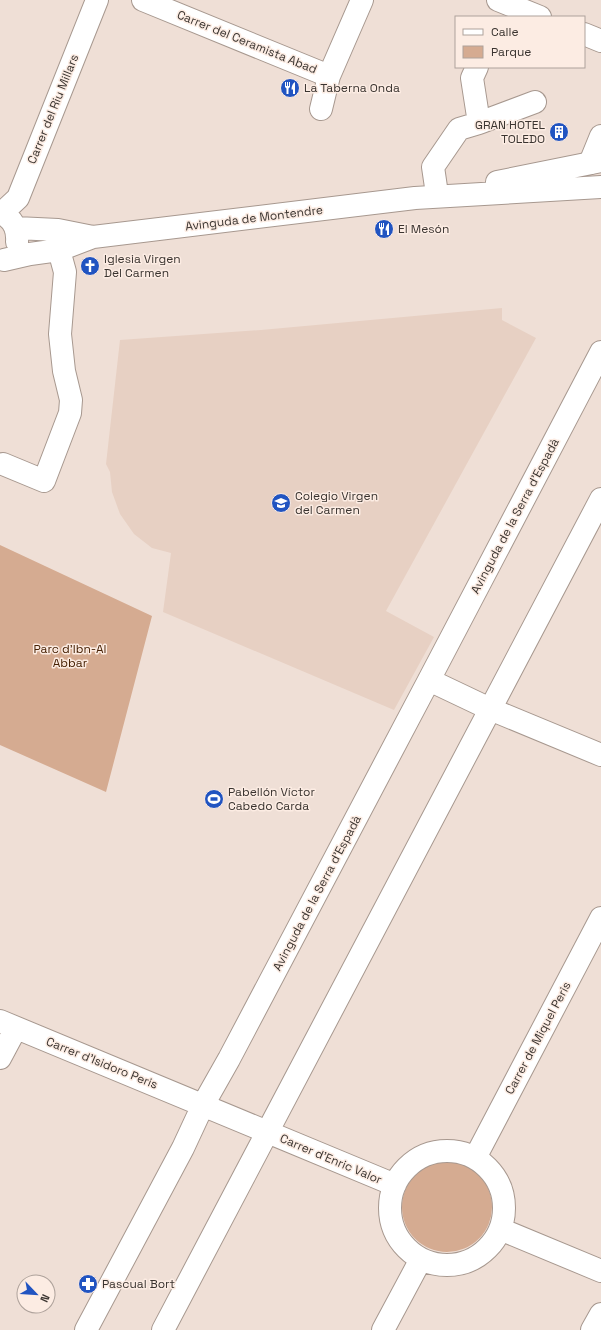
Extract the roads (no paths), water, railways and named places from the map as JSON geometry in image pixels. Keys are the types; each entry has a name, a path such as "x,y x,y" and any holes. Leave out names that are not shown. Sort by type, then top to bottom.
{"street":[{"name":"Carrer del Riu Millars","path":"6,218 18,198 97,0"},
{"name":"Carrer del Ceramista Abad","path":"143,0 330,76"},
{"path":"321,109 330,76 362,0"},
{"path":"502,7 536,16"},
{"path":"585,34 601,41"},
{"path":"477,68 472,78 479,123"},
{"path":"437,194 433,167 459,129 535,102"},
{"path":"595,162 601,136"},
{"name":"Avinguda de Montendre","path":"2,261 30,254 59,250 93,237 415,198 595,162"},
{"name":"Avinguda de Montendre","path":"415,198 601,187"},
{"name":"Avinguda de Montendre","path":"6,218 93,237"},
{"path":"2,261 10,255 17,242 17,235 6,218"},
{"path":"1,466 44,481 70,413 71,400 64,372 60,334 65,272 59,250"},
{"name":"Avinguda de la Serra d'Espadà","path":"86,1330 183,1148 203,1105 229,1059 601,352"},
{"path":"163,1330 601,499"},
{"path":"429,680 490,709 601,755"},
{"name":"Carrer de Miquel Peris","path":"475,1158 601,918"},
{"path":"0,1058 8,1024"},
{"name":"Carrer d'Isidoro Peris","path":"8,1024 203,1105"},
{"path":"203,1105 267,1132"},
{"name":"Carrer d'Enric Valor","path":"267,1132 395,1185"},
{"path":"438,1152 457,1152 475,1158 488,1168 498,1181 503,1197 504,1213 500,1229 490,1245 470,1260 458,1264 439,1265 421,1259 408,1249 397,1235 392,1219 391,1202 395,1185 405,1169 421,1158 438,1152"},
{"path":"500,1229 601,1271"},
{"path":"383,1330 421,1259"},
{"path":"592,1330 601,1314"}],"place":[{"name":"La Taberna Onda","path":"290,88"},
{"name":"GRAN HOTEL TOLEDO","path":"559,132"},
{"name":"El Mesón","path":"384,229"},
{"name":"Iglesia Virgen Del Carmen","path":"90,266"},
{"name":"Colegio Virgen del Carmen","path":"281,503"},
{"name":"Pabellón Víctor Cabedo Carda","path":"214,799"},
{"name":"Pascual Bort","path":"88,1284"}],"park label":[{"name":"Parc d'Ibn-Al Abbar","path":"70,656"}]}
